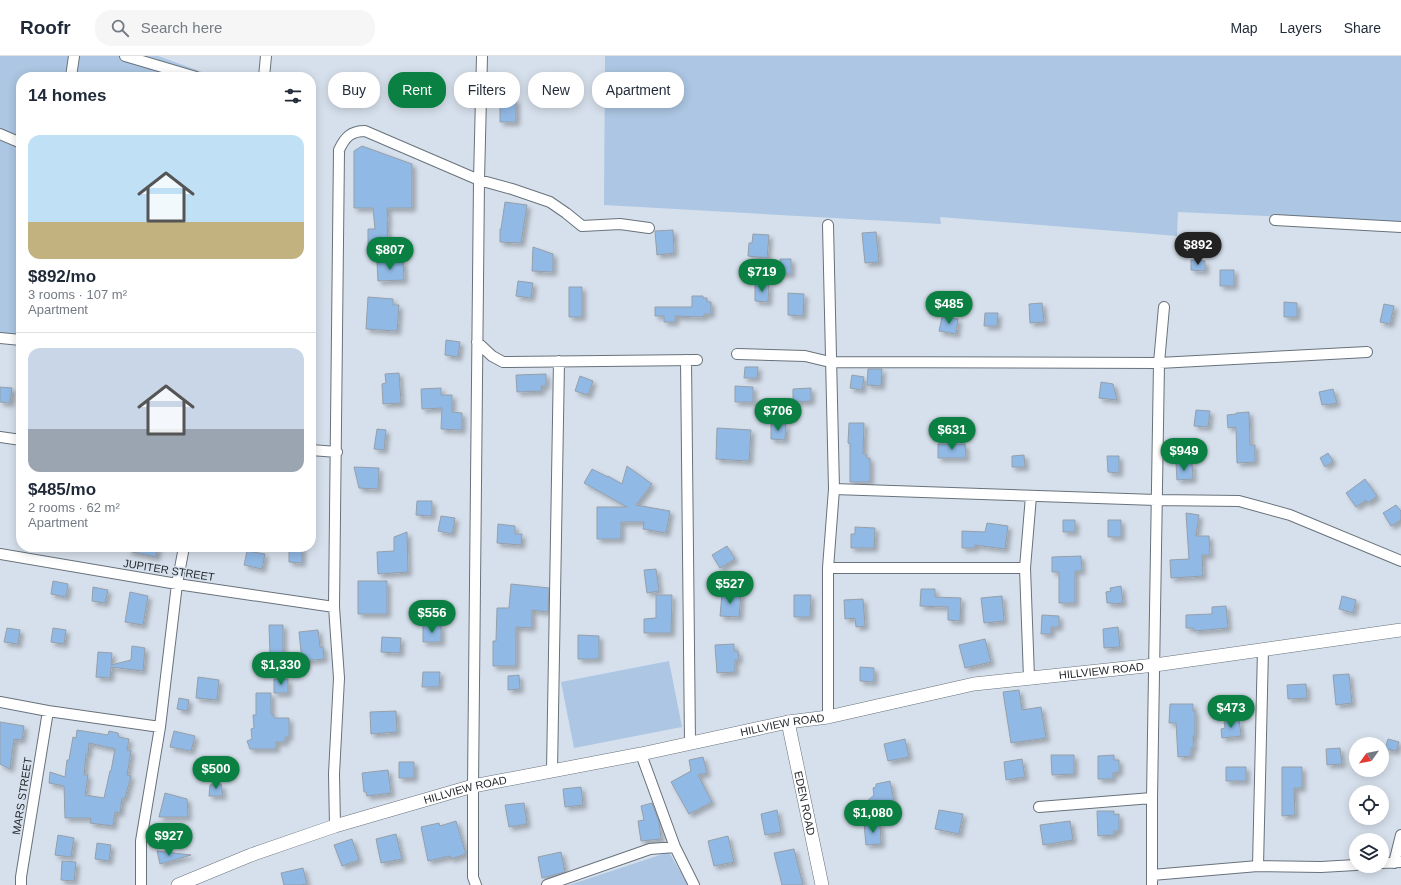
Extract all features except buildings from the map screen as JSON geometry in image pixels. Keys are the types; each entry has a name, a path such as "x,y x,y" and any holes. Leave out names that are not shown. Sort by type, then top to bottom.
{"street":[{"path":"72,72 74,56"},
{"path":"125,56 179,72"},
{"path":"264,72 266,56"},
{"path":"476,885 474,877 473,786 477,342 482,56"},
{"path":"335,826 334,774 339,678 334,607 337,452 339,150 342,142 356,131 365,131 479,180 550,202 582,226 620,224 649,228"},
{"path":"0,134 16,141"},
{"path":"1275,220 1401,227"},
{"path":"828,225 834,489 828,568 828,717"},
{"path":"1164,307 1159,363 1156,500 1152,880 1258,866 1349,865"},
{"path":"0,338 16,340"},
{"path":"477,342 492,356 503,362 697,360"},
{"path":"737,354 805,356 830,362 1159,363 1367,352"},
{"path":"686,360 690,743"},
{"path":"552,771 559,361"},
{"path":"0,437 16,439"},
{"path":"316,450 337,452"},
{"path":"834,489 1156,500 1239,500 1290,515 1401,562"},
{"path":"1029,678 1025,568 1031,496"},
{"path":"141,885 140,841 160,727 177,584 183,552"},
{"name":"JUPITER STREET","path":"0,554 177,584 334,607"},
{"path":"828,568 1025,568"},
{"name":"HILLVIEW ROAD","path":"178,885 251,855 335,826 473,786 641,754 788,722 828,717 974,684 1155,665 1401,630"},
{"path":"1258,866 1263,649"},
{"path":"0,702 48,712 160,727"},
{"name":"MARS STREET","path":"21,885 21,877 48,712"},
{"name":"EDEN ROAD","path":"788,722 822,885"},
{"path":"641,754 675,847 694,885"},
{"path":"1039,807 1152,798"},
{"path":"1398,863 1401,835"},
{"path":"547,885 650,849 675,847"}],"shaded area":[{"path":"0,56 158,56 202,72 16,72 16,336 0,335"},
{"path":"605,56 1401,56 1401,222 1178,212 1177,236 940,217 941,224 604,205 605,108 684,108 684,72 605,72"},
{"path":"669,661 682,727 574,748 561,682"},
{"path":"669,852 688,885 569,885"}]}
